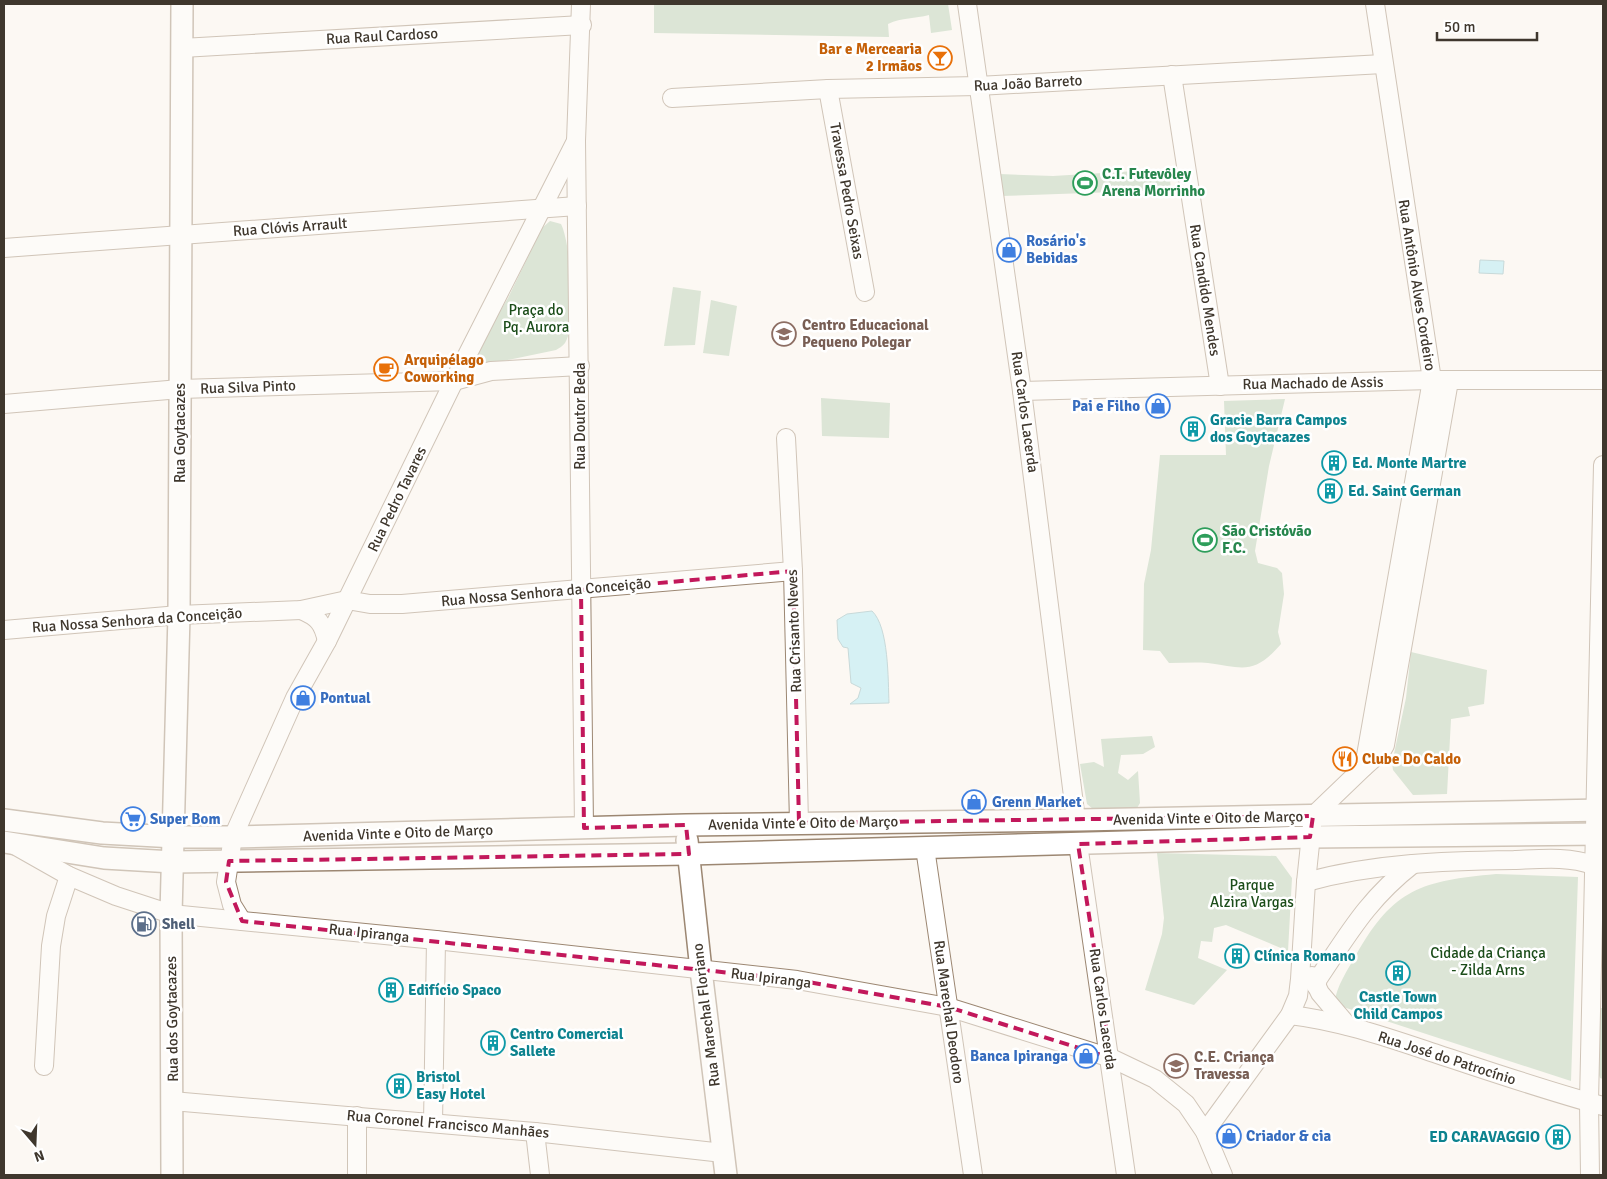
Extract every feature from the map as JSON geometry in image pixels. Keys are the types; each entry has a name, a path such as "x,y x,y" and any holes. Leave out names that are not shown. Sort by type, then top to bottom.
{"main road":[{"name":"Rua Goytacazes","path":"173,862 182,235 182,4"},
{"name":"Avenida Vinte e Oito de Março","path":"4,820 102,833 174,838 686,825 1599,810"},
{"name":"Rua Marechal Floriano","path":"686,825 700,970 726,1175"},
{"name":"Avenida Vinte e Oito de Março","path":"173,862 689,854 1310,837 1599,834"},
{"path":"7,841 104,858 173,862"},
{"name":"Rua dos Goytacazes","path":"172,1175 171,914 173,862"}],"street":[{"name":"Rua Doutor Beda","path":"581,4 582,25 576,141 584,828"},
{"name":"Rua Carlos Lacerda","path":"967,4 1022,391 1076,820"},
{"name":"Rua Antônio Alves Cordeiro","path":"1313,816 1381,752 1385,746 1401,597 1440,381 1383,64 1375,4"},
{"name":"Rua Raul Cardoso","path":"182,48 582,25"},
{"name":"Rua João Barreto","path":"672,98 828,89 978,86 1383,64"},
{"name":"Rua Candido Mendes","path":"1172,75 1220,386"},
{"name":"Travessa Pedro Seixas","path":"828,89 865,292"},
{"name":"Rua Pedro Tavares","path":"229,861 233,837 296,698 327,641 454,381 576,141"},
{"name":"Rua Clóvis Arrault","path":"4,248 577,206"},
{"path":"468,354 480,366 491,371"},
{"name":"Rua Silva Pinto","path":"4,404 180,389 454,381 491,371 580,366"},
{"name":"Rua Machado de Assis","path":"1022,391 1440,381 1603,380"},
{"name":"Rua Crisanto Neves","path":"786,438 793,571 799,824"},
{"path":"1590,1175 1596,1104 1593,865 1599,834 1603,465"},
{"name":"Rua Nossa Senhora da Conceição","path":"4,630 178,615 301,610 347,600 370,604 402,604 793,571"},
{"path":"301,610 315,616 323,624 327,641"},
{"path":"1205,1132 1290,1015 1298,996 1313,816"},
{"name":"Rua Ipiranga","path":"7,841 69,876 116,896 171,914 436,940 797,980 948,1007 1111,1058 1155,1080 1186,1104 1205,1132 1223,1175"},
{"name":"Rua Carlos Lacerda","path":"1078,844 1111,1058 1126,1175"},
{"name":"Rua Marechal Deodoro","path":"925,848 973,1175"},
{"path":"1306,882 1352,871 1413,863 1560,859 1583,861 1593,865"},
{"path":"229,861 226,882 228,893 242,920"},
{"path":"1316,986 1318,979 1347,933 1382,891 1413,863"},
{"path":"44,1066 51,946 56,916 69,876"},
{"path":"433,1123 436,940"},
{"path":"1303,946 1316,986 1331,1008 1348,1026"},
{"name":"Rua José do Patrocínio","path":"1290,1015 1348,1026 1596,1104"},
{"name":"Rua Coronel Francisco Manhães","path":"172,1101 535,1132 723,1153"},
{"path":"357,1116 357,1175"},
{"path":"535,1132 540,1175"}],"highlighted area":[{"path":"793,571 799,823 1313,816 1310,837 1078,844 1111,1058 948,1007 797,980 242,921 226,882 229,861 689,854 686,825 584,828 581,590"}],"green space":[{"path":"654,4 948,4 952,30 931,33 929,15 898,20 888,24 889,37 654,33"},
{"name":"C.T. Futevôley Arena Morrinho","path":"1169,169 1171,190 1001,196 999,174 1053,176"},
{"name":"Praça do Pq. Aurora","path":"550,221 561,224 568,248 572,303 569,334 565,343 556,350 465,369 508,298 542,228"},
{"path":"673,287 701,291 695,345 664,346"},
{"path":"711,300 737,306 729,356 703,353"},
{"path":"821,398 890,403 889,438 822,436"},
{"name":"São Cristóvão F.C.","path":"1285,399 1269,466 1255,551 1258,563 1277,568 1282,573 1284,594 1278,632 1281,644 1263,661 1248,667 1208,663 1169,663 1160,651 1143,650 1144,584 1151,550 1160,455 1226,455 1224,401"},
{"path":"1411,652 1487,670 1484,704 1468,707 1470,716 1451,719 1447,794 1413,795 1393,770 1392,763 1406,698"},
{"path":"1152,736 1155,747 1143,754 1121,755 1118,773 1128,780 1138,771 1140,803 1137,808 1093,809 1087,804 1080,764 1094,762 1104,767 1101,739"},
{"name":"Parque Alzira Vargas","path":"1157,853 1276,856 1292,878 1288,951 1226,925 1214,928 1212,942 1201,941 1198,958 1227,970 1194,1005 1145,990 1162,934 1164,918"},
{"name":"Cidade da Criança - Zilda Arns","path":"1496,874 1578,877 1571,1081 1334,1004 1337,991 1356,955 1370,933 1397,902 1412,892 1429,885 1448,880"},
{"path":"1600,1008 1603,1008 1603,1079 1600,1078 1597,1070"}],"water":[{"path":"1480,260 1504,261 1503,274 1479,273"},
{"path":"872,611 878,619 885,641 889,703 850,704 858,698 861,688 851,683 848,648 843,647 838,639 837,620 847,614"}],"place":[{"name":"Bar e Mercearia 2 Irmãos","path":"940,58"},
{"name":"C.T. Futevôley Arena Morrinho","path":"1085,183"},
{"name":"Rosário's Bebidas","path":"1009,250"},
{"name":"Centro Educacional Pequeno Polegar","path":"784,334"},
{"name":"Arquipélago Coworking","path":"386,369"},
{"name":"Pai e Filho","path":"1158,406"},
{"name":"Gracie Barra Campos dos Goytacazes","path":"1193,429"},
{"name":"Ed. Monte Martre","path":"1334,463"},
{"name":"Ed. Saint German","path":"1330,491"},
{"name":"São Cristóvão F.C.","path":"1205,540"},
{"name":"Pontual","path":"303,698"},
{"name":"Clube Do Caldo","path":"1345,759"},
{"name":"Grenn Market","path":"974,802"},
{"name":"Super Bom","path":"133,819"},
{"name":"Shell","path":"144,924"},
{"name":"Clínica Romano","path":"1237,956"},
{"name":"Castle Town Child Campos","path":"1398,973"},
{"name":"Edifício Spaco","path":"391,990"},
{"name":"Centro Comercial Sallete","path":"493,1043"},
{"name":"Banca Ipiranga","path":"1086,1056"},
{"name":"C.E. Criança Travessa","path":"1176,1066"},
{"name":"Bristol Easy Hotel","path":"399,1086"},
{"name":"Criador & cia","path":"1229,1136"},
{"name":"ED CARAVAGGIO","path":"1558,1137"}]}
